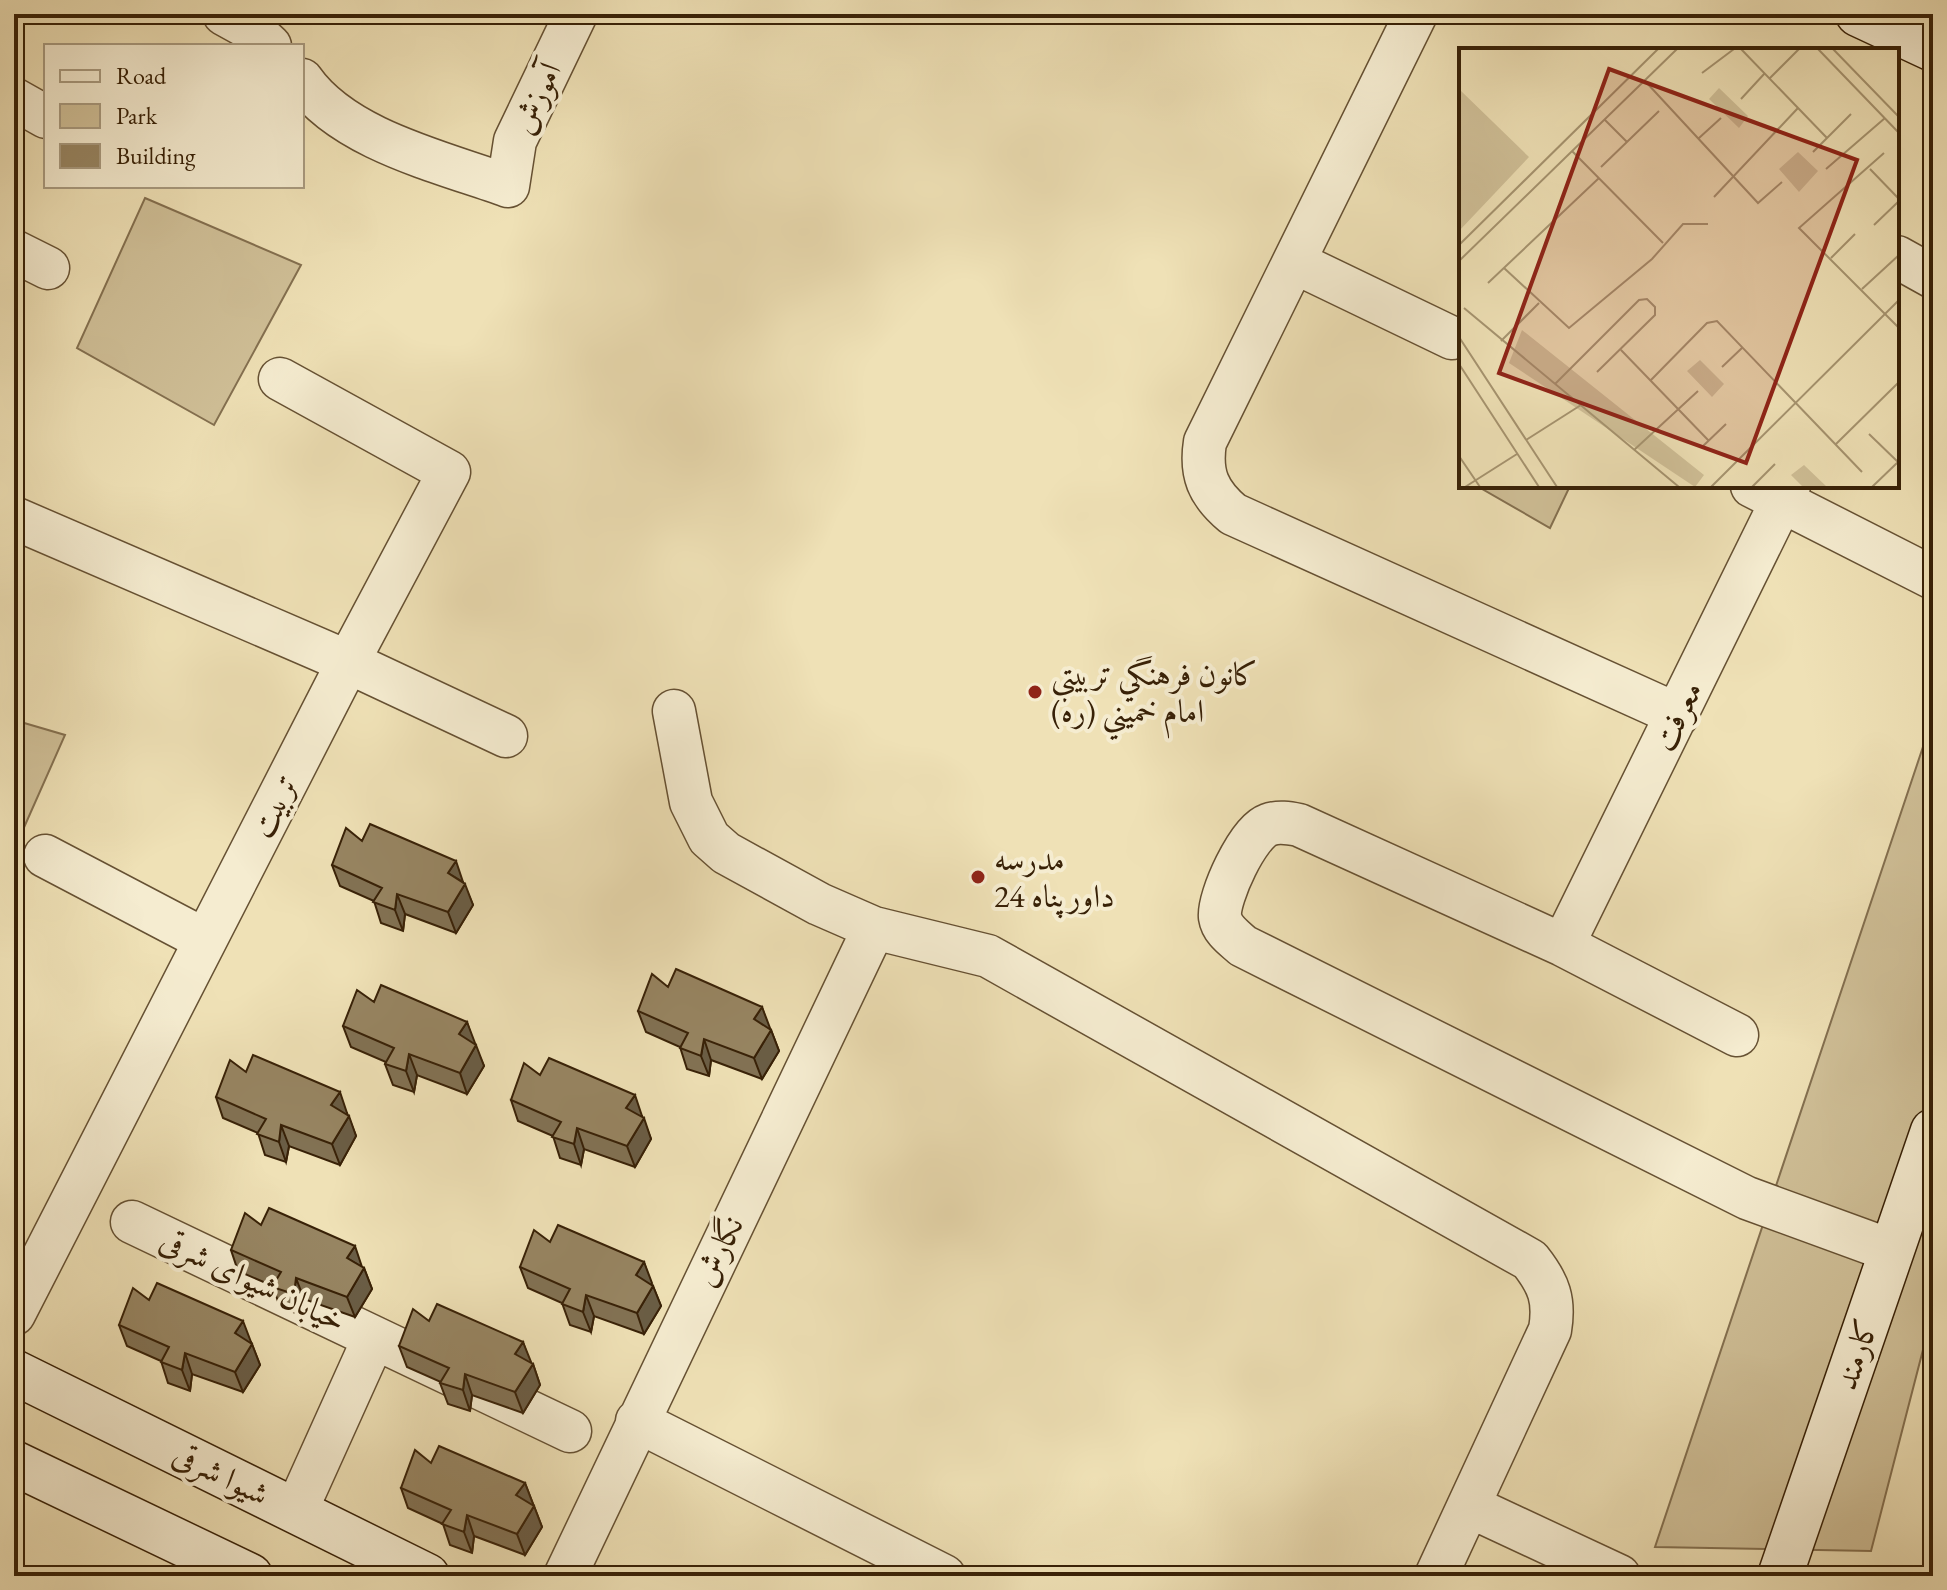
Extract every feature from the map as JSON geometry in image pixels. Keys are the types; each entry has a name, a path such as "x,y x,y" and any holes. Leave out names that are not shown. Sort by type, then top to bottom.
{"street":[{"path":"224,14 253,30 268,44"},
{"name":"آموزش","path":"304,83 309,91 362,132 508,186 515,141 576,14"},
{"path":"1416,14 1205,442 1202,461 1205,483 1218,501 1233,514 1678,715"},
{"path":"1858,14 1933,49"},
{"path":"14,99 44,116"},
{"path":"1294,262 1452,338"},
{"name":"تربیت","path":"14,1314 348,662 449,472 280,379"},
{"path":"1774,491 1933,578"},
{"name":"معرفت","path":"1563,945 1678,715 1774,491"},
{"path":"14,518 348,662 506,736"},
{"path":"674,711 691,802 709,838 726,853 819,904 874,928 988,956 1530,1260 1547,1281 1554,1306 1550,1330 1436,1576"},
{"path":"1737,1035 1563,945 1299,825 1266,825 1251,837 1221,900 1220,919 1229,935 1243,946 1747,1198 1892,1251"},
{"path":"45,856 205,940"},
{"name":"نگارش","path":"565,1576 874,928"},
{"name":"کارمند","path":"1780,1576 1933,1131"},
{"name":"خیابان شیوای شرقی","path":"132,1222 570,1431"},
{"path":"296,1511 374,1338"},
{"name":"شیوا شرقی","path":"14,1372 427,1576"},
{"path":"637,1421 944,1576"},
{"path":"14,1463 250,1576"},
{"path":"1469,1506 1619,1576"}],"green space":[{"path":"145,198 301,265 214,425 77,348"},
{"path":"1480,488 1569,488 1550,528"},
{"path":"1933,717 1933,1311 1871,1551 1655,1547"},
{"path":"14,720 65,735 14,850"}],"building":[{"path":"370,824 456,861 448,873 465,884 448,912 397,894 395,910 373,902 382,888 332,865 346,828 362,841"},
{"path":"676,969 762,1007 754,1019 771,1030 754,1058 704,1039 701,1056 680,1048 688,1033 638,1011 652,974 668,987"},
{"path":"381,985 467,1022 459,1034 476,1045 460,1073 409,1054 406,1071 385,1064 394,1048 343,1026 357,990 374,1002"},
{"path":"253,1055 340,1092 331,1105 349,1116 332,1144 281,1125 279,1142 257,1134 266,1119 216,1097 230,1060 246,1072"},
{"path":"549,1058 635,1095 626,1108 644,1118 627,1146 577,1128 574,1144 552,1137 561,1122 511,1100 524,1063 540,1075"},
{"path":"269,1208 355,1246 347,1258 364,1268 347,1297 296,1278 294,1294 272,1287 281,1272 231,1250 245,1213 261,1225"},
{"path":"558,1225 644,1262 636,1275 653,1286 637,1313 586,1295 583,1312 562,1304 570,1289 520,1267 534,1230 550,1242"},
{"path":"157,1283 243,1321 235,1333 252,1344 235,1372 185,1353 182,1370 161,1362 169,1347 119,1325 133,1288 149,1300"},
{"path":"437,1304 523,1342 515,1354 533,1364 515,1392 465,1374 463,1390 440,1383 449,1368 399,1346 413,1309 429,1321"},
{"path":"439,1446 525,1483 516,1495 534,1506 517,1534 467,1515 464,1532 442,1524 451,1510 401,1488 415,1450 431,1463"}],"place":[{"name":"كانون فرهنگي تربيتي امام خميني (ره)","path":"1035,692"},
{"name":"مدرسه داورپناه 24","path":"978,877"}]}
